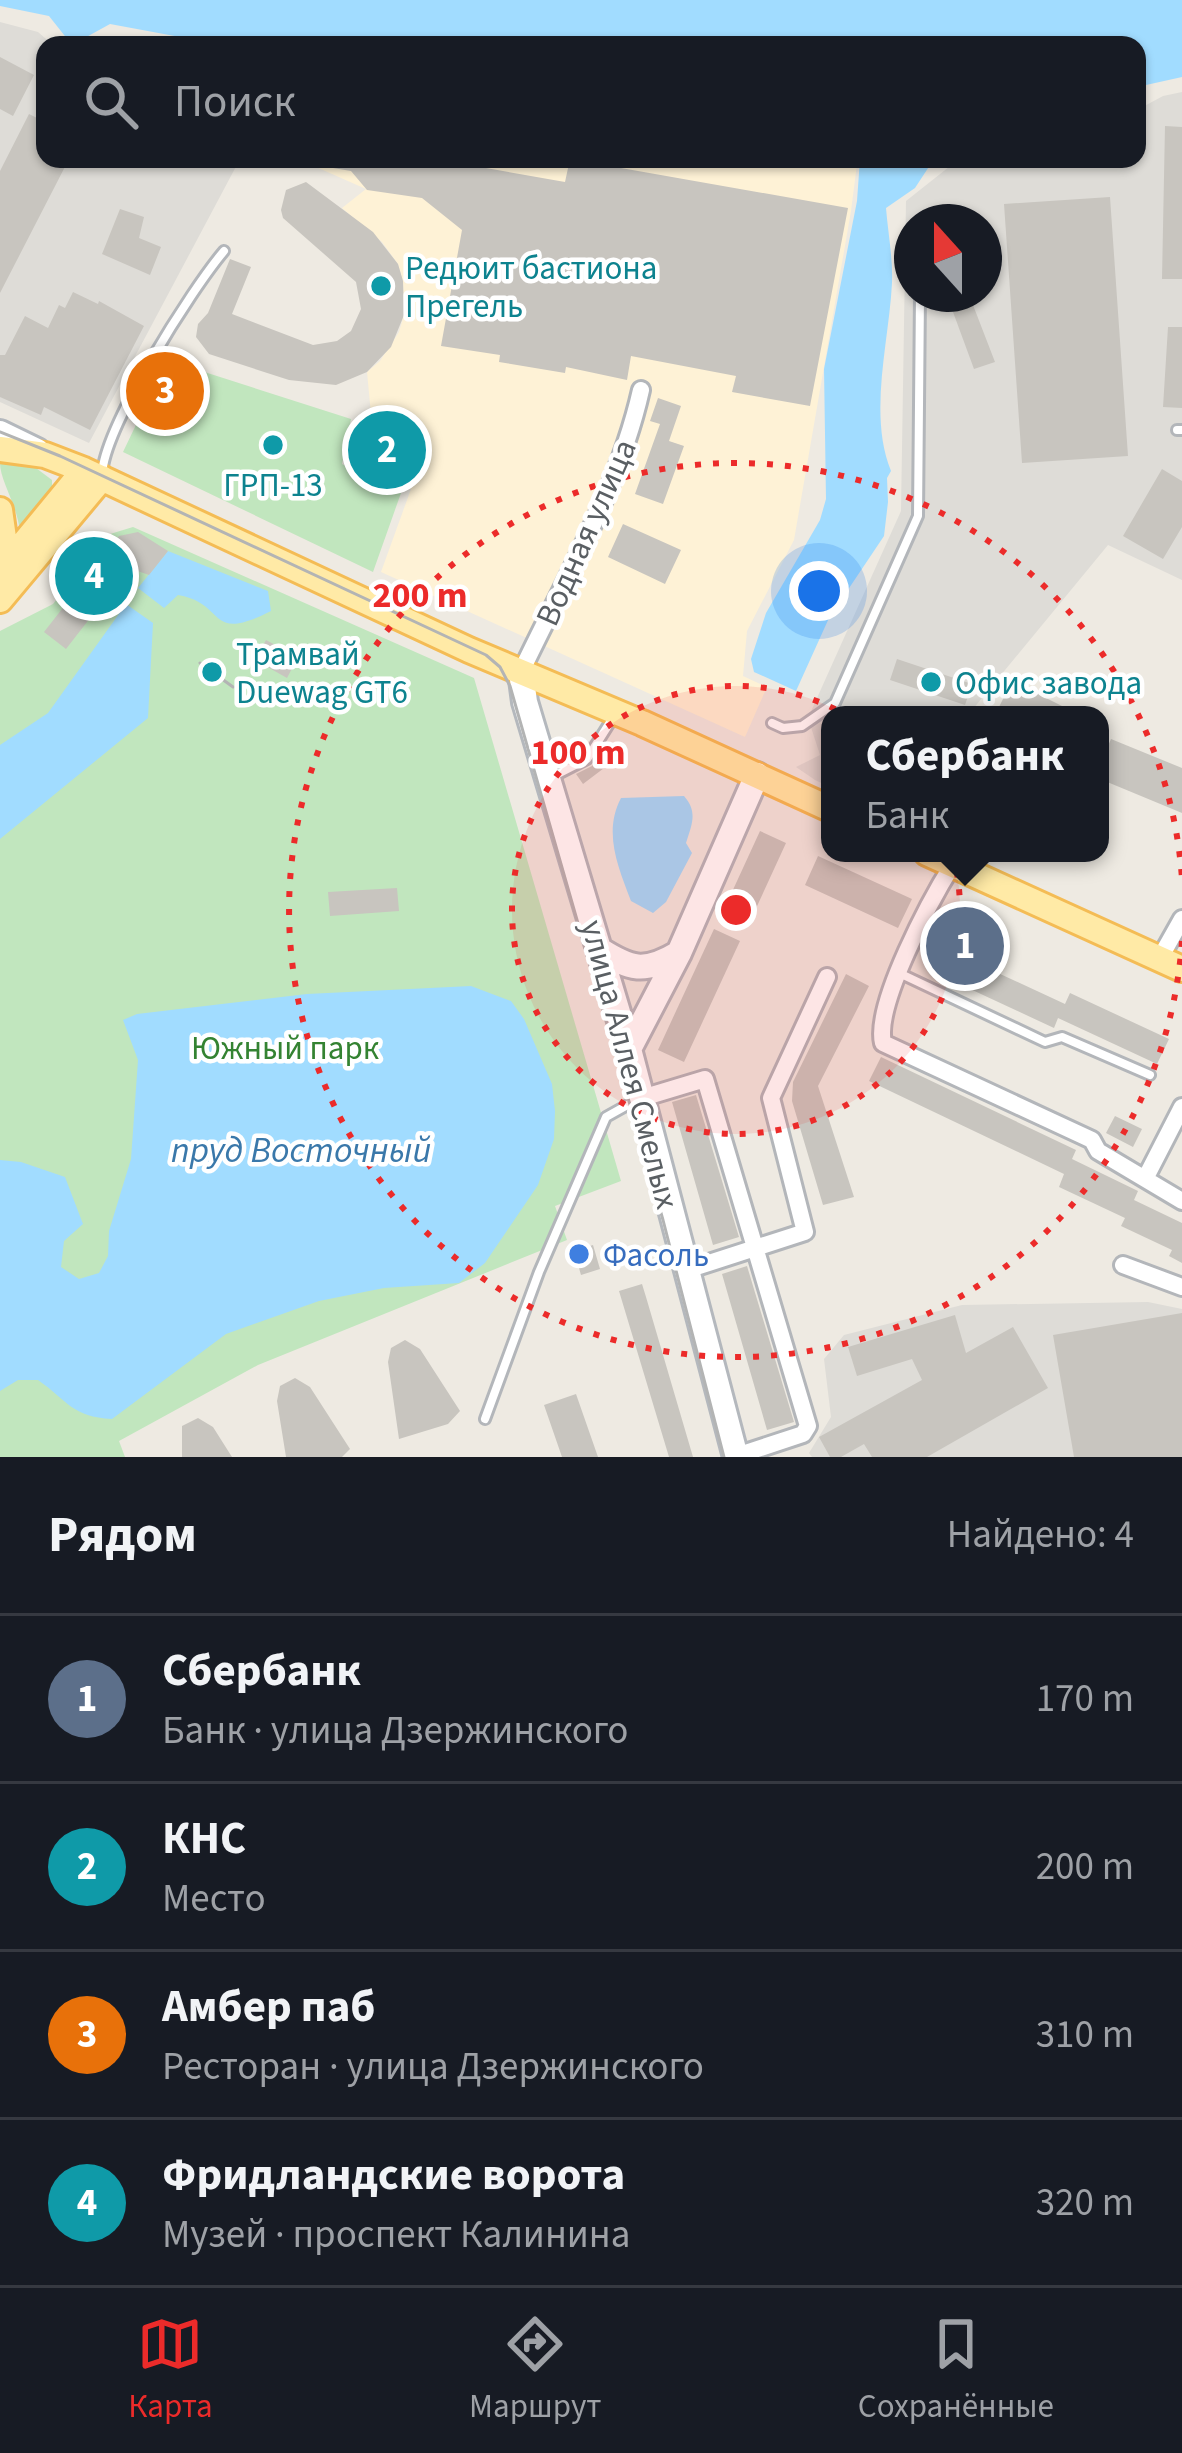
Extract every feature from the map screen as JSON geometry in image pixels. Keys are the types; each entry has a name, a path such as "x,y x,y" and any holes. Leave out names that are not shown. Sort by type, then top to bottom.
{"main road":[{"path":"0,434 821,804"},
{"path":"0,449 45,455"},
{"path":"0,569 93,474"},
{"path":"0,600 93,474"},
{"path":"0,510 4,538 0,569"},
{"name":"улица Аллея Смелых","path":"521,672 525,702 629,1049 736,1456"},
{"path":"629,1049 679,953 757,775"},
{"path":"951,862 1171,963"},
{"path":"600,950 614,962 634,968 650,967 679,953"}],"street":[{"name":"Водная улица","path":"521,672 604,495 634,424 641,390"},
{"path":"938,862 882,1023 884,1042 1092,1140 1098,1151 1182,1201"},
{"path":"1171,963 1182,920"},
{"path":"687,1270 806,1232 771,1098 827,977"},
{"path":"641,1098 705,1078 808,1426 803,1434 736,1456"},
{"path":"1146,1178 1182,1107"},
{"path":"1123,1265 1182,1287"}],"lane":[{"path":"93,474 204,274 224,251"},
{"path":"832,706 918,515 920,312"},
{"path":"772,723 783,728 802,726 821,713"},
{"path":"549,778 586,759 615,714"},
{"path":"898,973 1045,1042 1062,1037 1150,1075"},
{"path":"485,1419 539,1272 606,1117 641,1098"}],"shaded area":[{"path":"0,22 43,36 36,36 36,168 235,168 89,443 0,402"},
{"path":"1182,92 1182,580 1108,545 975,706 821,706 821,783 815,780 796,767 820,755 808,718 901,511 904,312 1002,312 1002,204 906,201 948,168 1146,168 1146,105"},
{"path":"318,168 856,168 794,540 747,631 743,676 767,687 745,737 381,572 411,489 354,463 371,414 367,372 399,332 404,315 403,281 398,264 382,242 342,208 366,189"},
{"path":"1148,1302 1182,1309 1182,1457 812,1457 809,1453 831,1417 824,1359 844,1335 962,1305"}],"green space":[{"path":"167,360 351,419 342,464 401,493 373,572 123,452"},
{"path":"0,463 36,468 52,480 52,490 20,533 16,513"},
{"name":"Южный парк","path":"133,527 474,678 621,1181 555,1206 567,1240 258,1365 119,1441 125,1457 0,1457 0,631 53,604 110,534"}],"water":[{"path":"0,0 1182,0 1182,77 1146,85 1146,36 175,36 110,24 88,36 65,36 49,16 0,6"},
{"path":"859,168 928,168 915,188 886,208 892,283 880,402 891,471 884,536 829,618 796,691 754,672 751,659 766,613 820,520 826,499 824,369"},
{"path":"168,551 268,591 271,611 236,624 178,595 164,608 138,588"},
{"path":"126,604 153,623 148,718 0,839 0,745 48,713"},
{"path":"684,796 692,813 686,843 692,853 666,902 653,913 631,901 626,888 614,849 616,811 621,798"},
{"name":"пруд Восточный","path":"471,986 511,1001 524,1019 552,1084 555,1111 554,1139 538,1185 485,1263 459,1283 384,1288 319,1301 226,1334 112,1419 71,1407 38,1380 18,1380 0,1391 0,1160 65,1177 83,1224 64,1241 61,1267 79,1279 99,1273 108,1256 109,1231 131,1159 138,1060 123,1020 137,1014 307,994"}],"building":[{"path":"0,57 34,75 13,116 0,109"},
{"path":"29,114 36,118 36,168 64,168 0,293 0,171"},
{"path":"1165,126 1182,127 1182,279 1162,279"},
{"path":"333,168 486,168 565,182 568,168 621,168 848,208 810,406 732,392 736,376 631,356 627,380 566,367 565,373 499,362 500,355 441,346 462,230 422,198 367,190 351,171"},
{"name":"Редюит бастиона Прегель","path":"306,182 373,232 398,264 403,281 404,315 391,347 367,372 336,385 289,380 209,354 196,337 230,259 251,267 232,314 313,345 337,341 351,331 361,309 356,282 283,218 286,190"},
{"path":"1110,197 1128,456 1022,463 1004,204"},
{"path":"120,209 144,217 139,238 161,247 150,275 102,254"},
{"path":"73,292 144,326 90,430 44,407 41,415 0,397 0,355 5,355 25,316 48,328 59,305 65,308"},
{"path":"953,312 976,312 995,362 974,369"},
{"path":"1168,327 1182,327 1182,408 1163,407"},
{"path":"658,398 681,406 669,441 684,446 663,504 635,494 660,424 650,421"},
{"path":"382,426 408,438 392,474 366,463"},
{"path":"1162,469 1182,481 1182,527 1163,559 1123,536"},
{"path":"623,524 681,550 665,584 608,557"},
{"path":"138,532 168,551 149,575 129,568 66,649 44,632 119,536"},
{"path":"266,640 298,657 287,678 255,660"},
{"name":"Офис завода","path":"897,659 972,684 965,705 890,680"},
{"path":"1012,681 1062,706 1000,706"},
{"path":"1111,739 1182,768 1182,813 1109,783"},
{"path":"603,750 612,762 583,784 576,774 592,766"},
{"path":"760,831 786,843 752,917 726,905"},
{"path":"818,856 821,862 831,862 912,899 898,928 805,885"},
{"path":"397,888 399,911 330,916 328,892"},
{"path":"714,929 740,941 684,1062 658,1050"},
{"path":"957,936 1005,958 998,973 1065,1004 1070,993 1169,1039 1157,1064 1058,1018 1054,1028 953,981 955,975 942,969"},
{"path":"846,974 869,986 818,1086 854,1197 823,1205 792,1101 793,1082"},
{"path":"881,1057 1076,1150 1072,1159 1138,1191 1134,1200 1182,1223 1182,1263 1169,1256 1172,1250 1121,1226 1125,1218 1059,1187 1064,1174 869,1081"},
{"path":"696,1095 739,1237 713,1245 672,1102"},
{"path":"1115,1116 1142,1129 1133,1147 1106,1133"},
{"path":"593,1245 600,1269 581,1275 574,1251"},
{"path":"747,1266 794,1422 767,1430 722,1274"},
{"path":"642,1284 693,1457 669,1457 619,1291"},
{"path":"1182,1313 1182,1457 1074,1457 1053,1335"},
{"path":"955,1315 966,1353 1013,1327 1048,1388 927,1457 872,1457 864,1444 841,1457 830,1457 819,1437 922,1380 912,1359 857,1376 848,1347"},
{"path":"405,1340 420,1349 460,1411 448,1424 399,1439 388,1362 391,1348"},
{"path":"295,1378 310,1387 350,1449 342,1457 286,1457 277,1401 280,1386"},
{"path":"576,1394 598,1457 562,1457 544,1405"},
{"path":"198,1418 213,1427 232,1457 182,1457 182,1426"}],"tram line":[{"path":"0,432 486,655 500,667 510,686 663,1220 724,1457"},
{"path":"200,663 233,687"}],"place":[{"name":"Редюит бастиона Прегель","path":"381,286"},
{"name":"Амбер паб","path":"165,391"},
{"name":"ГРП-13","path":"273,445"},
{"name":"КНС","path":"387,450"},
{"name":"Фридландские ворота","path":"94,576"},
{"name":"Трамвай Duewag GT6","path":"212,672"},
{"name":"Офис завода","path":"931,682"},
{"name":"Сбербанк","path":"965,946"},
{"name":"Фасоль","path":"579,1254"}]}
